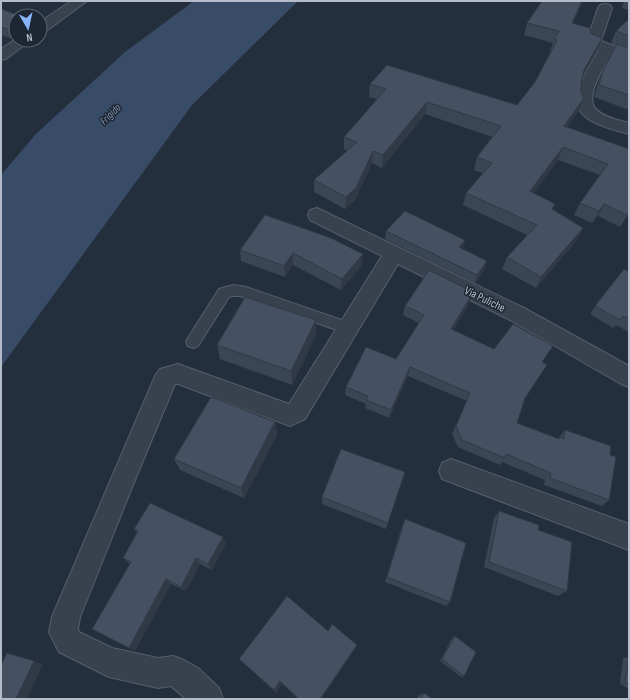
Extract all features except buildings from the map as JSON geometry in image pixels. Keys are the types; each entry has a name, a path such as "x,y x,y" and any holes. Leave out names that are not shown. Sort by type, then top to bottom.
{"street":[{"path":"48,23 80,1"},
{"path":"604,5 592,43 629,57"},
{"path":"1,56 12,48"},
{"path":"607,49 587,82 584,104 591,114 629,129"},
{"name":"Via Puliche","path":"317,215 517,314 629,377"},
{"path":"208,699 187,679 173,672 158,674 109,662 69,642 63,632 66,617 124,475 164,380 168,376 178,374 290,415 297,412 394,254"},
{"path":"451,471 629,537"}],"lane":[{"path":"193,342 224,293 233,290 241,291 348,328"}],"water":[{"name":"Frigido","path":"194,1 298,1 192,105 1,367 1,175 36,134 125,52"}]}
